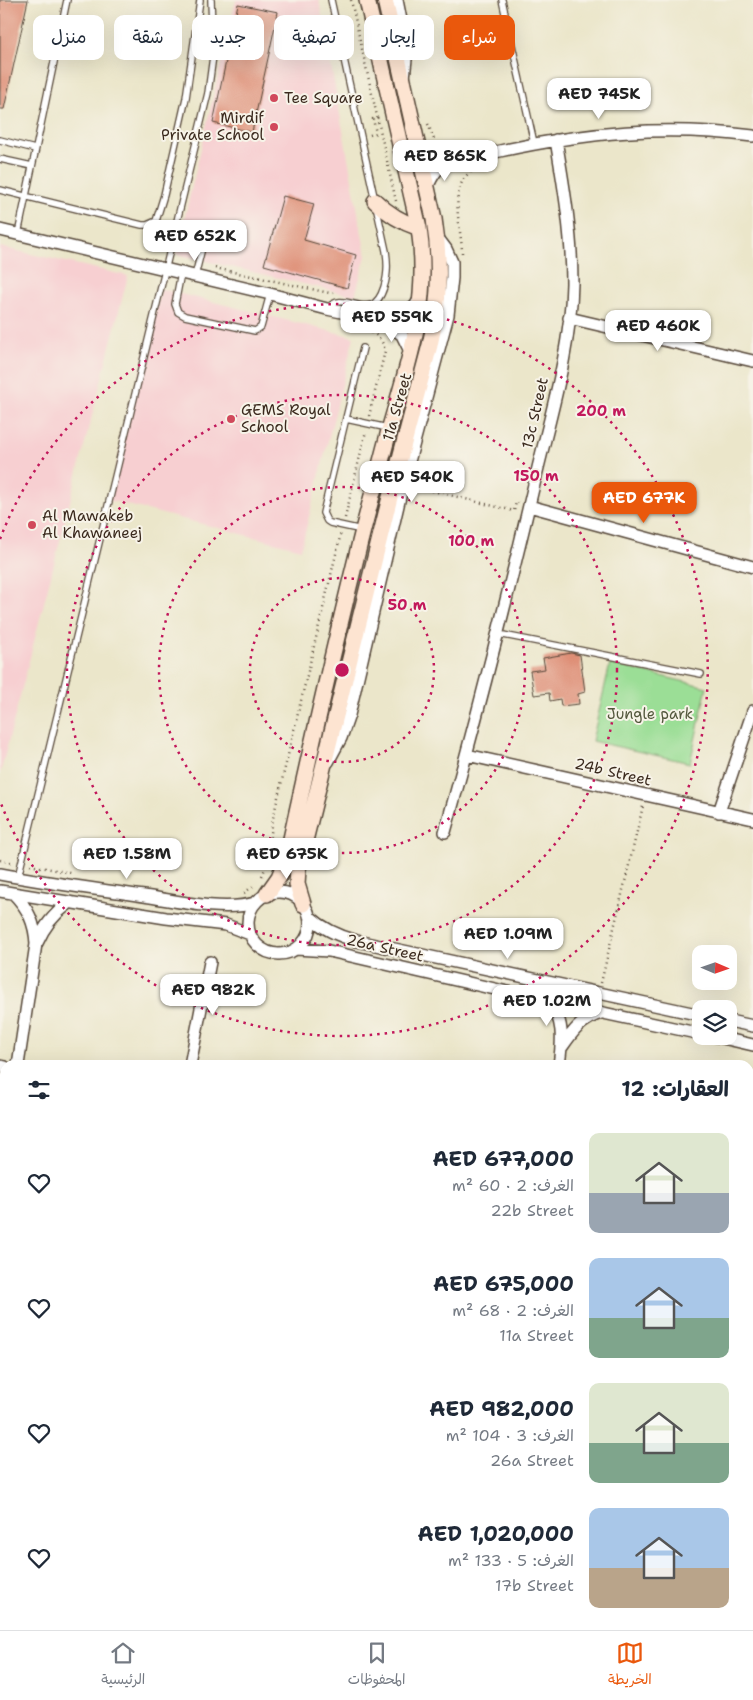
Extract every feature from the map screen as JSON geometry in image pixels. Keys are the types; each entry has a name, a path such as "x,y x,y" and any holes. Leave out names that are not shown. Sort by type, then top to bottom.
{"street":[{"name":"11a Street","path":"267,894 279,877 287,857 321,700 363,531 390,428 412,355 422,294 423,261 419,228 367,0"},
{"name":"11a Street","path":"306,910 297,884 298,869 338,702 434,328 440,274 437,237 385,0"},
{"name":"11a Street","path":"397,0 407,50 403,82"},
{"path":"427,188 433,176 448,162 534,143 592,134 646,131 700,131 753,136"},
{"name":"13c Street","path":"445,832 498,634 529,506 570,318 572,284 571,249 568,215 556,140"},
{"path":"417,146 435,157 448,162"},
{"path":"375,201 401,221 419,228"},
{"path":"0,230 327,309 382,320 398,318 410,311 422,294"},
{"path":"323,770 341,738 349,715 403,484 448,315 452,262 449,254 437,237"},
{"path":"570,318 753,361"},
{"path":"382,320 402,335 412,355"},
{"path":"529,506 753,567"},
{"path":"719,812 753,711"},
{"name":"24b Street","path":"467,755 753,819"},
{"path":"0,874 227,906 255,903 267,894 275,892 291,894 306,910 309,931 302,944 296,949 281,954 266,951 259,947 250,934 248,918 255,903"},
{"path":"0,891 166,918 226,925 250,934"},
{"path":"13,893 21,901 33,921 36,932 36,944 19,1060"},
{"path":"36,944 46,925 69,903"},
{"name":"26a Street","path":"306,910 326,929 346,938 692,1013"},
{"name":"26a Street","path":"296,949 335,952 692,1032"},
{"path":"191,1060 210,962"},
{"path":"543,1000 553,1007 559,1018 562,1046 560,1060"},
{"path":"562,1046 580,1023 602,1012"},
{"path":"737,1023 753,1026"},
{"path":"737,1041 753,1045"}],"lane":[{"path":"18,234 67,0"},
{"path":"0,190 142,225 156,221 164,195 186,98 200,0"},
{"path":"18,877 210,81 213,56 211,0"},
{"path":"327,309 338,302 370,306 377,303 381,298 387,275 388,259 331,0"},
{"path":"502,0 534,143"},
{"path":"0,140 35,149"},
{"path":"0,159 32,166"},
{"path":"195,276 208,228"},
{"path":"181,273 175,300 176,308 181,314 194,318 255,331 261,327 270,294"},
{"path":"363,348 323,513 327,521 363,531"},
{"path":"346,419 390,428"},
{"path":"498,634 701,674"}],"path":[{"path":"351,0 401,221"},
{"path":"198,264 343,296"},
{"path":"241,894 256,885 265,870 273,818 384,357 382,341 369,331 378,326 382,320"},
{"path":"359,460 380,465"},
{"path":"403,484 514,511 516,502 529,506"},
{"path":"599,994 645,795"},
{"path":"0,860 79,874"}],"shaded area":[{"name":"Mirdif Private School","path":"236,0 319,0 322,15 274,15 274,60 330,60 366,256 355,296 176,254 222,60 264,60 264,15 232,15"},
{"name":"Al Mawakeb Al Khawaneej","path":"0,247 128,276 0,774"},
{"name":"GEMS Royal School","path":"161,289 354,337 301,549 108,500"}],"green space":[{"name":"Jungle park","path":"610,664 707,687 690,763 592,741"}],"building":[{"path":"0,0 28,0 4,109 0,109"},
{"path":"238,4 278,12 277,15 274,15 274,30 252,132 213,123 226,60 264,60 264,15 236,15"},
{"path":"283,196 314,204 304,240 356,255 347,288 264,265"},
{"path":"571,653 580,655 585,692 578,694 579,704 561,706 560,699 550,701 549,693 534,695 530,671 545,669 543,658"}],"place":[{"name":"Tee Square","path":"274,98"},
{"name":"Mirdif Private School","path":"274,127"},
{"name":"GEMS Royal School","path":"231,419"},
{"name":"Al Mawakeb Al Khawaneej","path":"32,525"}]}
